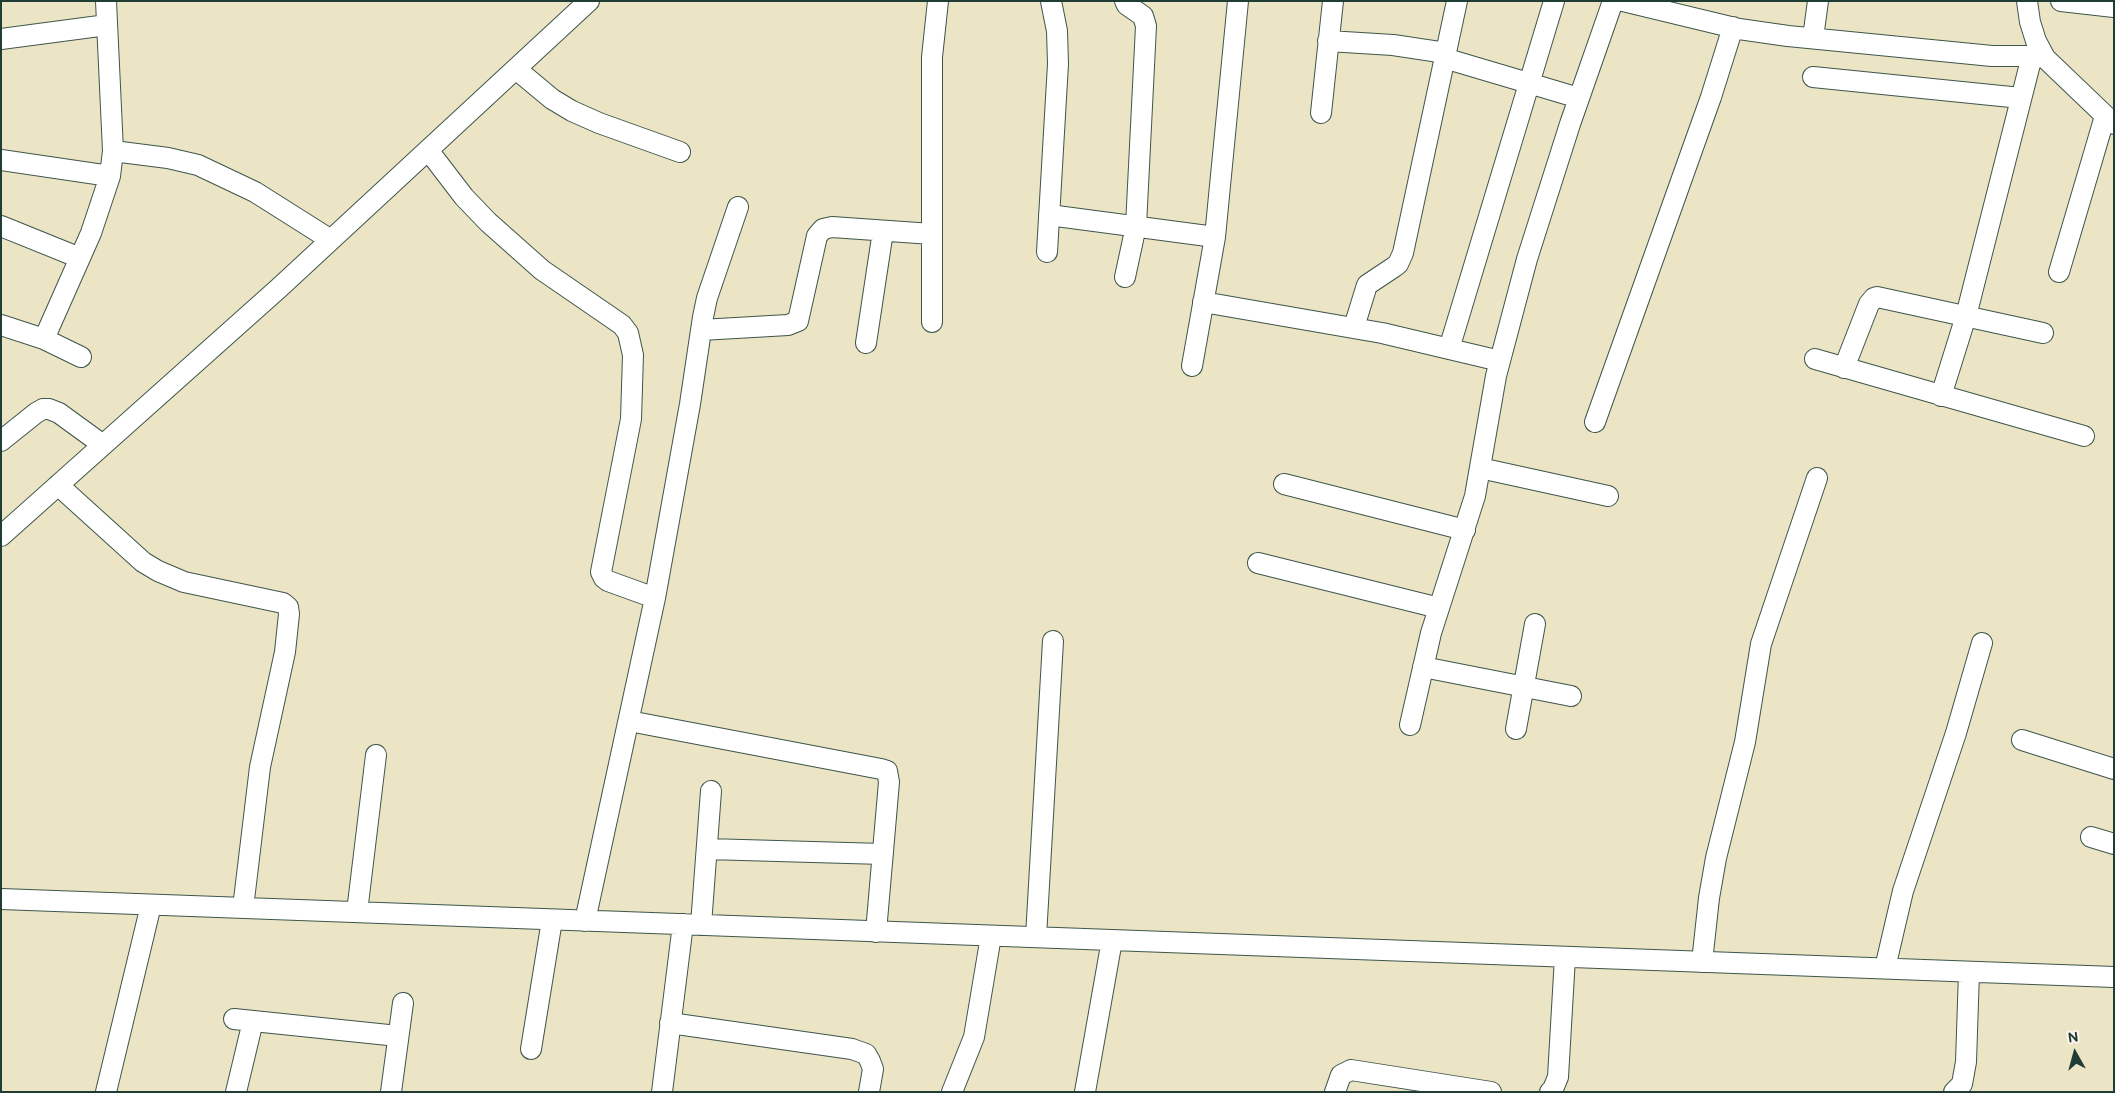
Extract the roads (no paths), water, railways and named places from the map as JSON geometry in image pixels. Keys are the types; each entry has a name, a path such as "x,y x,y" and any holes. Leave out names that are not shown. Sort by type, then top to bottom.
{"street":[{"path":"44,339 94,225 110,176 113,151 106,1"},
{"path":"1,536 331,240 589,1"},
{"path":"932,322 932,57 938,1"},
{"path":"1046,252 1058,64 1057,31 1051,1"},
{"path":"1125,1 1127,6 1143,16 1146,26 1136,226 1125,276"},
{"path":"1192,366 1215,237 1238,1"},
{"path":"1321,113 1334,1"},
{"path":"1354,328 1367,285 1394,268 1403,253 1458,1"},
{"path":"1450,349 1554,1"},
{"path":"1410,725 1439,608 1475,496 1500,361 1527,259 1579,98 1613,1"},
{"path":"1623,1 1733,27 1813,38 1992,56 2039,57 2110,120 2059,272"},
{"path":"1813,38 1818,1"},
{"path":"1940,396 1966,316 2021,98 2039,57 2027,1"},
{"path":"2061,1 2114,7"},
{"path":"1,39 107,25"},
{"path":"1595,422 1712,97 1733,27"},
{"path":"1328,41 1393,45 1445,56 1579,98"},
{"path":"516,69 552,99 572,111 599,123 680,152"},
{"path":"1813,77 2021,98"},
{"path":"428,150 464,197 488,222 542,270 622,325 628,333 633,355 631,418 601,572 608,582 655,598"},
{"path":"113,151 168,158 198,165 255,192 331,240"},
{"path":"1,160 110,176"},
{"path":"585,921 655,598 707,298 738,207"},
{"path":"1049,216 1215,237"},
{"path":"1,226 80,258"},
{"path":"701,330 795,323 801,314 819,231 832,227 932,234"},
{"path":"866,343 883,231"},
{"path":"1844,368 1869,304 1874,298 1881,296 2043,333"},
{"path":"1204,302 1354,328 1500,361"},
{"path":"1,325 44,339 81,357"},
{"path":"1815,359 2084,436"},
{"path":"1,441 36,413 43,409 49,409 59,413 103,445"},
{"path":"1480,468 1608,496"},
{"path":"1702,962 1709,898 1716,858 1746,742 1762,644 1817,478"},
{"path":"1284,484 1465,530"},
{"path":"58,485 143,562 158,571 184,582 283,604 288,607 289,614 284,652 260,767 243,908"},
{"path":"1258,563 1439,608"},
{"path":"1516,729 1535,624"},
{"path":"1036,937 1052,641"},
{"path":"1885,968 1903,892 1956,733 1982,643"},
{"path":"1423,667 1571,696"},
{"path":"629,720 885,770 889,773 876,932"},
{"path":"2022,740 2114,769"},
{"path":"357,912 376,755"},
{"path":"662,1092 670,1023 707,849 711,791"},
{"path":"2091,837 2114,844"},
{"path":"707,849 883,854"},
{"path":"1,899 2114,977"},
{"path":"106,1092 150,905"},
{"path":"531,1050 552,920"},
{"path":"952,1092 974,1037 991,936"},
{"path":"1085,1092 1112,940"},
{"path":"1550,1092 1558,1077 1565,957"},
{"path":"1954,1092 1962,1084 1966,1062 1969,972"},
{"path":"390,1092 402,1003"},
{"path":"236,1092 244,1020 398,1036"},
{"path":"670,1023 852,1049 866,1054 870,1061 873,1069 869,1092"},
{"path":"1335,1092 1341,1075 1350,1070 1491,1092"}]}
